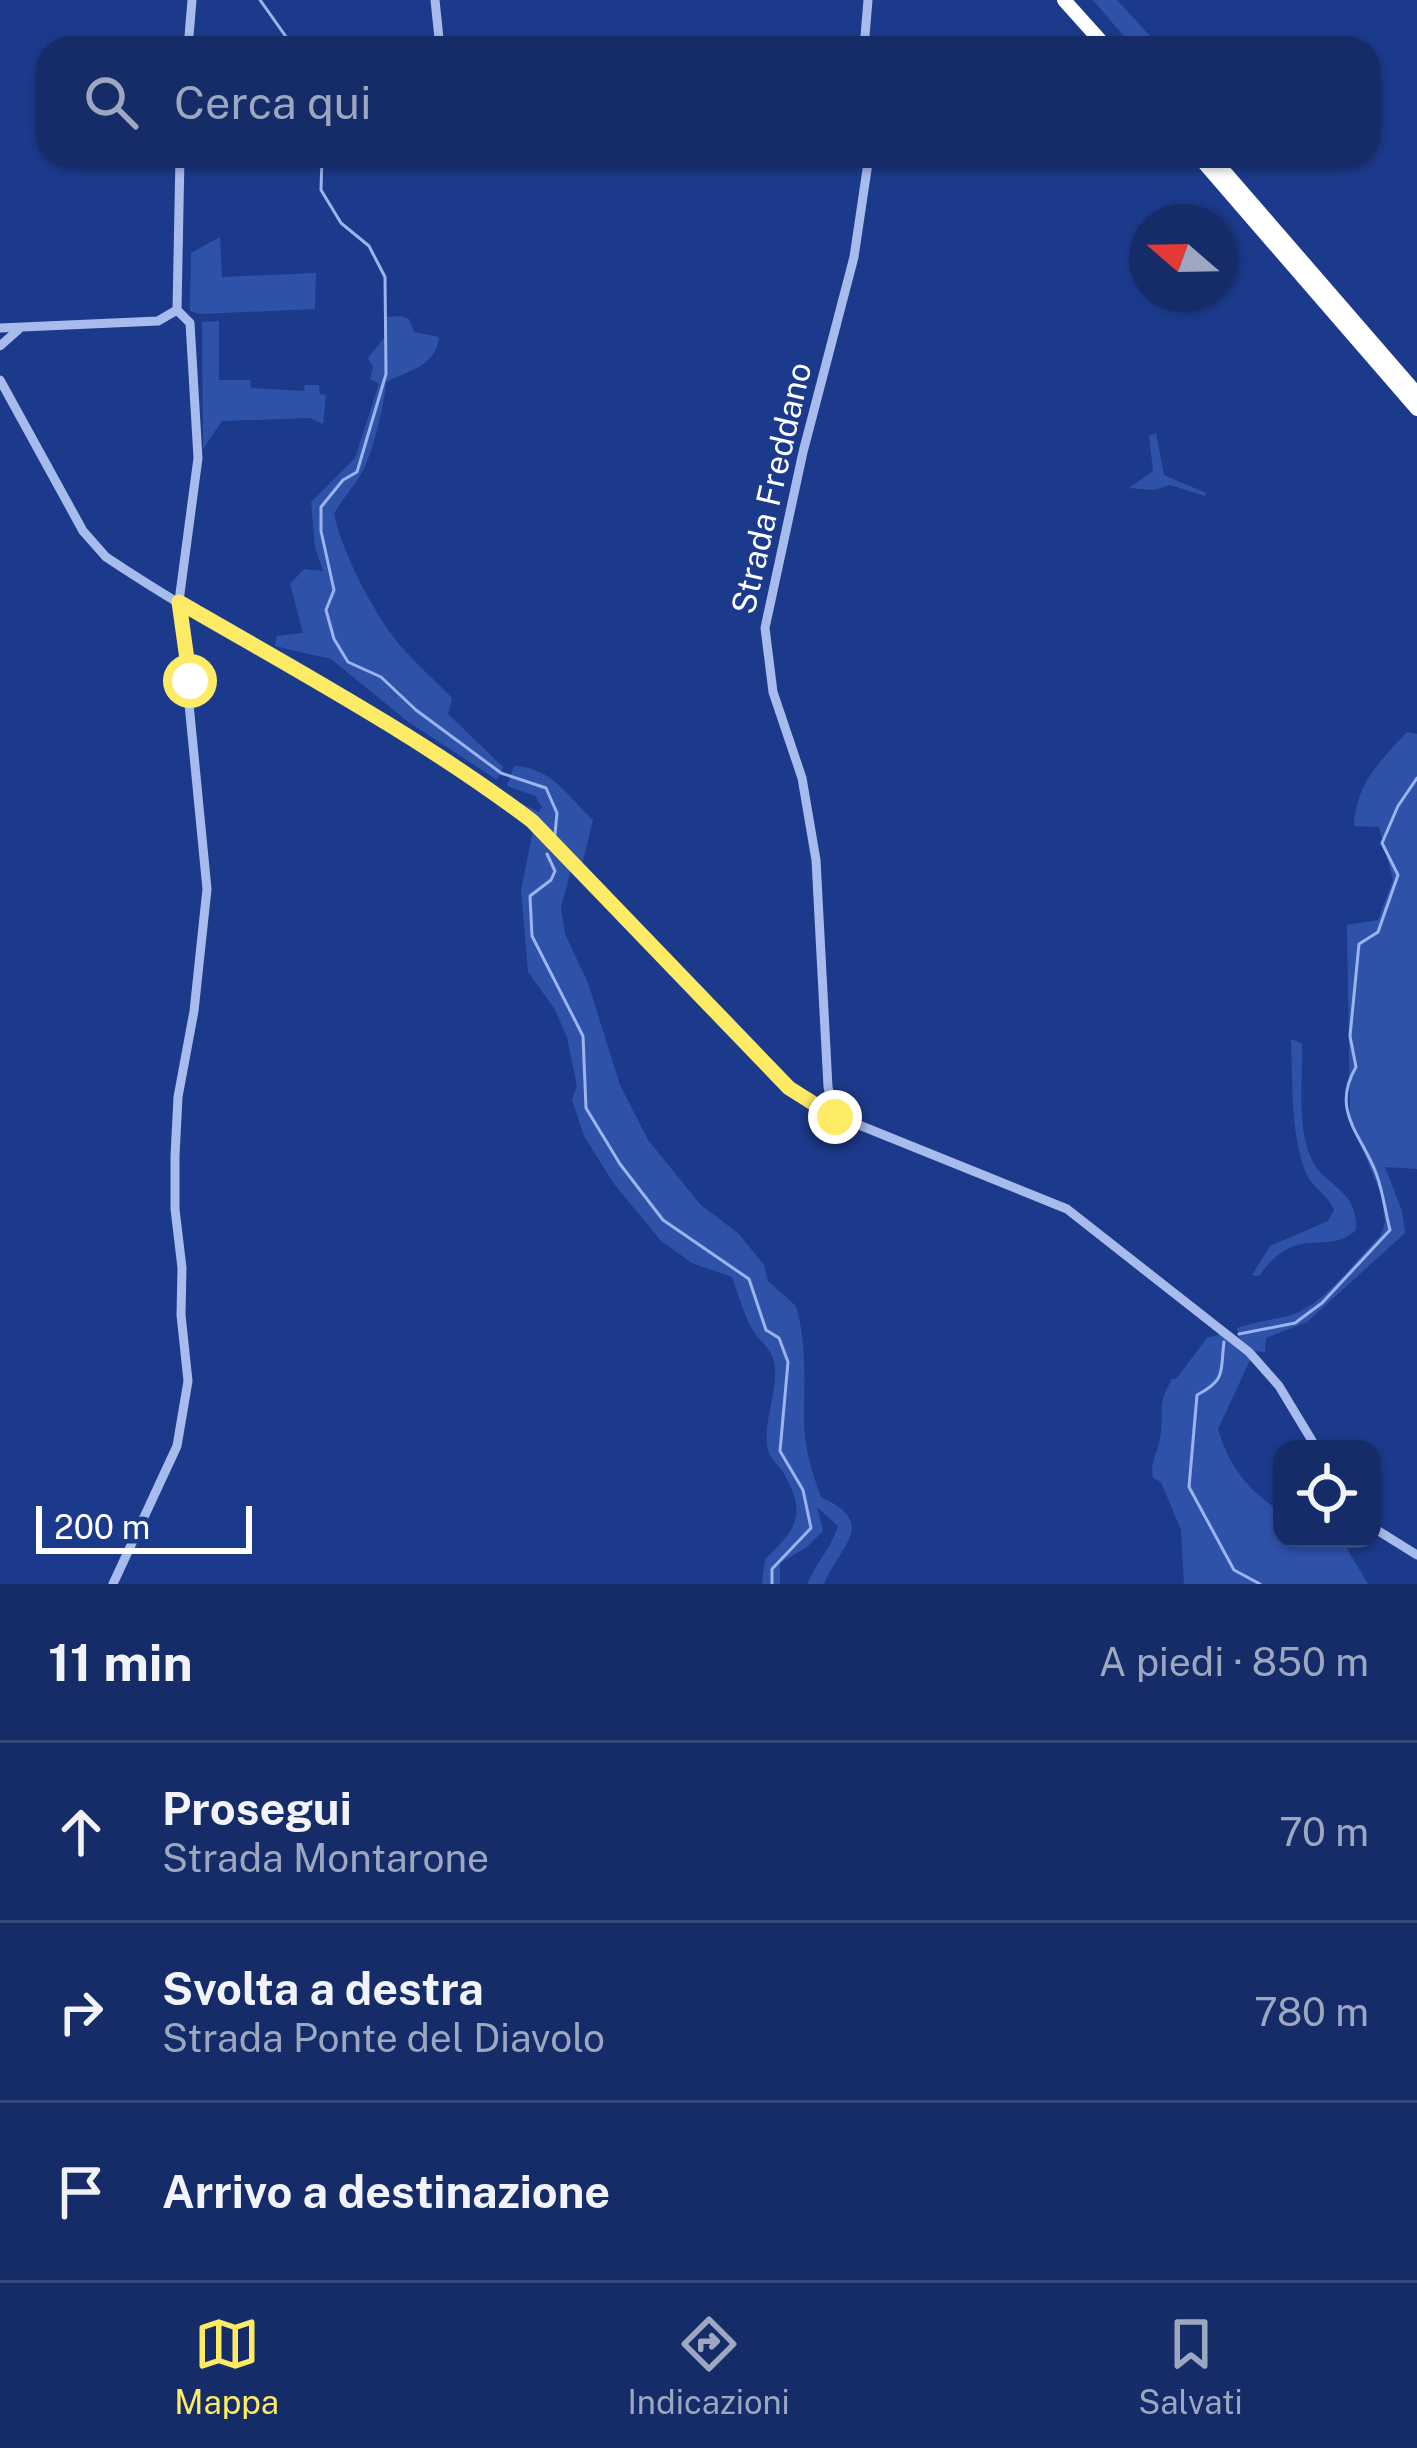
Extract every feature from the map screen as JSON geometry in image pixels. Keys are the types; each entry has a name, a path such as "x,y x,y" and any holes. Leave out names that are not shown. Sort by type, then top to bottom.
{"highway":[{"path":"1064,0 1096,36"},
{"path":"1077,0 1108,36"},
{"path":"1209,168 1417,394"},
{"path":"1221,168 1417,409"}],"street":[{"path":"189,36 192,0"},
{"path":"435,0 439,36"},
{"path":"865,36 868,0"},
{"path":"112,1584 177,1446 188,1381 175,1156 178,1097 194,1011 207,889 179,602 198,458 193,334 190,323 176,310 180,168"},
{"name":"Strada Freddano","path":"835,1117 828,1087 816,860 802,778 772,692 765,628 803,452 854,256 867,168"},
{"path":"0,328 158,321 176,310"},
{"path":"0,346 21,327"},
{"path":"0,380 83,532 106,557 343,697 532,821 789,1088 835,1117 1067,1209 1249,1352 1279,1386 1312,1440"},
{"path":"1381,1533 1417,1555"}],"shaded area":[{"path":"1093,0 1117,0 1150,36 1124,36"},
{"path":"220,237 222,277 316,273 315,309 190,311 191,253"},
{"path":"385,317 409,319 414,332 439,337 437,347 420,366 386,382 365,466 334,514 351,563 388,630 452,698 448,714 503,767 497,780 407,721 331,659 275,646 277,636 303,633 290,584 304,569 323,571 315,547 311,502 355,458 379,384 370,379 373,367 368,358 384,338"},
{"path":"219,321 219,380 250,380 251,388 304,391 305,385 319,385 320,394 326,395 323,424 310,418 222,421 203,449 202,322"},
{"path":"1156,433 1164,475 1205,496 1170,485 1154,490 1129,488 1153,471 1149,436"},
{"path":"1407,732 1417,734 1417,1169 1385,1167 1405,1233 1307,1322 1266,1338 1265,1352 1255,1351 1239,1338 1237,1328 1294,1314 1317,1301 1381,1235 1385,1222 1381,1194 1350,1119 1347,925 1378,920 1393,880 1379,827 1354,826 1364,786"},
{"path":"514,766 549,777 593,820 582,865 514,800 539,812 542,807 535,796 507,786"},
{"path":"534,826 572,866 561,907 565,934 588,983 620,1085 648,1140 700,1204 739,1234 764,1265 768,1281 796,1306 809,1460 821,1497 848,1516 852,1526 824,1584 807,1584 838,1526 817,1507 823,1531 780,1563 780,1584 762,1584 765,1559 795,1521 795,1500 768,1450 774,1360 752,1329 732,1277 692,1263 661,1241 614,1184 584,1136 572,1099 577,1086 567,1037 554,1008 528,972 521,890"},
{"path":"1291,1039 1302,1044 1307,1147 1317,1169 1347,1197 1356,1230 1345,1238 1286,1250 1259,1276 1252,1275 1270,1246 1328,1221 1334,1210 1309,1178 1301,1157 1293,1107"},
{"path":"1221,1334 1251,1358 1218,1429 1246,1483 1273,1507 1273,1548 1346,1548 1368,1584 1184,1584 1181,1530 1161,1482 1153,1478 1152,1467 1167,1389 1207,1338"}],"waterway":[{"path":"260,0 286,36"},
{"path":"322,168 321,190 341,223 369,246 385,277 386,374 357,472 343,480 321,507 321,531 334,590 326,610 334,639 348,662 381,677 416,710 501,773 546,788 557,813 555,834"},
{"path":"1239,1334 1295,1323 1322,1303 1390,1230 1378,1180 1351,1122 1346,1097 1356,1067 1350,1036 1359,944 1378,932 1398,875 1382,843 1417,778"},
{"path":"547,854 555,871 530,896 532,936 583,1036 586,1108 620,1164 663,1220 749,1279 766,1330 779,1338 788,1362 780,1451 803,1490 811,1528 772,1569 772,1584"},
{"path":"1224,1342 1218,1379 1197,1395 1189,1487 1234,1570 1260,1584"}],"route":[{"path":"190,681 179,602 343,697 532,821 789,1088 835,1117"}]}
